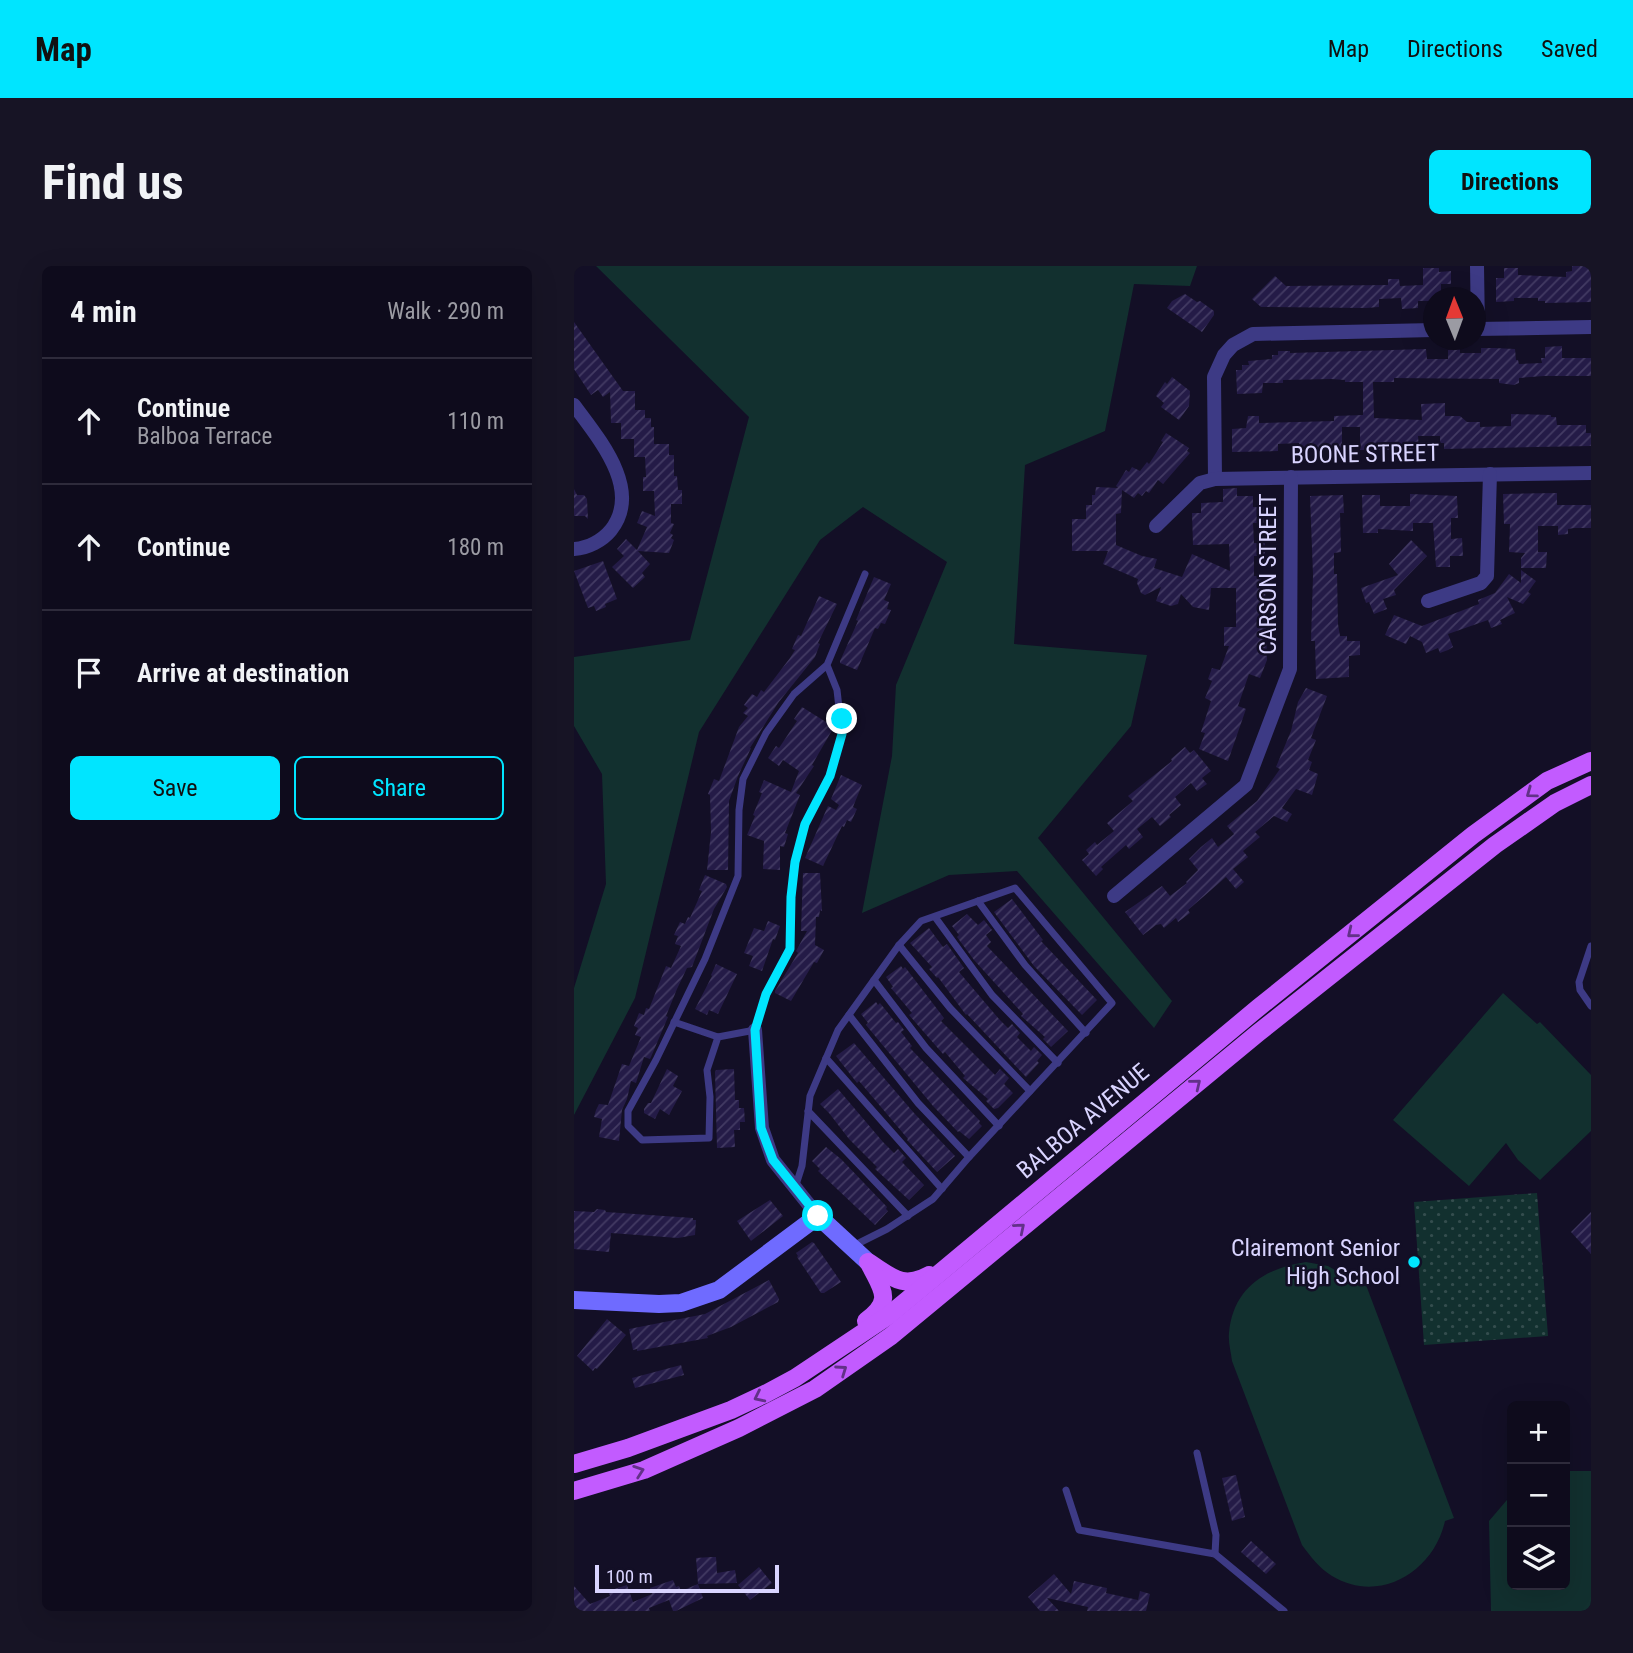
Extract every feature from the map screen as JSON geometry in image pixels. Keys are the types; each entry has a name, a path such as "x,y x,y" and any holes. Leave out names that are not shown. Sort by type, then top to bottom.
{"main road":[{"name":"BALBOA AVENUE","path":"574,1464 628,1448 731,1410 785,1384 888,1316 1269,999 1473,835 1547,781 1591,761"},
{"name":"BALBOA AVENUE","path":"574,1491 655,1465 738,1428 815,1389 837,1374 891,1336 1258,1032 1485,853 1555,803 1591,785"},
{"path":"868,1262 900,1282 917,1281 929,1275 963,1247 983,1236"},
{"path":"818,1363 839,1340 871,1318 881,1307 883,1290 868,1262"}],"street":[{"path":"1477,266 1477,287"},
{"path":"1486,329 1591,327"},
{"path":"1215,479 1214,377 1224,355 1233,345 1253,334 1423,330"},
{"path":"574,405 610,455 622,491 618,522 606,537 589,546 574,549"},
{"name":"BOONE STREET","path":"1156,526 1200,483 1215,479 1591,473"},
{"path":"1428,601 1481,583 1486,576 1490,474"},
{"name":"CARSON STREET","path":"1114,896 1246,785 1290,669 1291,477"},
{"path":"755,1030 761,1128 773,1160 818,1216 868,1262"},
{"path":"574,1300 681,1303 719,1290 818,1216"}],"lane":[{"path":"719,1037 707,1070 710,1097 709,1138 642,1140 628,1126 628,1111 705,959 738,876 738,810 743,779 766,733 794,694 827,665 864,574"},
{"path":"674,1022 719,1037 755,1030 766,994 790,949 795,862 805,824 830,776 842,734 837,690 827,665"},
{"path":"794,1189 802,1166 810,1096 838,1030 899,945 921,921 1016,888 1112,1003 933,1199 887,1229 852,1247"},
{"path":"978,901 1025,965 1086,1033"},
{"path":"935,916 992,996 1058,1063"},
{"path":"899,945 950,1008 1030,1091"},
{"path":"1591,946 1579,982 1580,990 1591,1006"},
{"path":"874,981 926,1048 999,1126"},
{"path":"849,1015 918,1103 970,1157"},
{"path":"826,1058 942,1189"},
{"path":"808,1111 908,1216"},
{"path":"1197,1452 1216,1535 1215,1554"},
{"path":"1066,1490 1079,1530 1215,1554 1284,1611"}],"green space":[{"path":"596,266 1197,266 1190,286 1134,284 1105,431 1025,465 1014,644 1147,655 1131,726 1038,838 1172,1001 1154,1028 1017,871 949,875 862,913 892,756 896,685 947,562 863,507 820,540 699,732 635,998 574,1115 574,988 606,884 602,774 574,726 574,657 690,640 749,417"},
{"path":"1503,993 1537,1024 1540,1022 1591,1075 1591,1131 1540,1180 1518,1160 1506,1143 1469,1186 1393,1120"},
{"path":"1537,1193 1548,1336 1424,1345 1414,1202"},
{"path":"1306,1262 1328,1266 1354,1281 1363,1277 1454,1518 1445,1521 1439,1539 1417,1568 1386,1585 1368,1587 1350,1584 1332,1576 1319,1566 1302,1545 1232,1361 1229,1336 1232,1317 1244,1292 1277,1269"},
{"path":"1570,1471 1591,1471 1591,1611 1491,1611 1489,1521 1507,1500 1507,1590 1570,1590"}],"building":[{"path":"1572,266 1591,266 1591,302 1545,303 1538,301 1538,298 1514,298 1514,301 1496,302 1496,278 1504,278 1504,268 1518,268 1518,275 1566,277 1566,272 1572,271"},
{"path":"1423,268 1439,268 1439,272 1451,271 1451,284 1423,287 1423,301 1418,301 1418,308 1402,309 1401,298 1379,299 1379,307 1366,308 1261,307 1252,299 1275,276 1286,286 1388,285 1388,279 1399,279 1400,286 1423,285"},
{"path":"1185,294 1214,311 1202,332 1167,308 1172,301"},
{"path":"574,322 623,391 635,391 635,410 645,410 645,418 651,418 654,444 669,444 669,455 674,455 674,476 677,476 678,490 682,490 682,504 671,504 671,523 674,524 670,533 674,540 669,553 638,551 650,564 642,573 645,577 633,588 612,567 624,556 617,549 626,539 637,550 647,527 637,523 642,511 655,516 654,491 643,491 643,477 646,477 645,457 634,457 634,439 621,439 621,423 611,423 610,392 603,397 598,390 591,395 574,369"},
{"path":"1562,346 1562,358 1591,358 1591,376 1519,378 1519,383 1514,385 1499,383 1499,379 1394,378 1394,382 1373,382 1374,418 1422,420 1421,404 1445,403 1445,416 1460,416 1467,422 1480,422 1480,427 1511,426 1511,414 1551,415 1556,417 1557,425 1586,425 1586,433 1591,433 1591,446 1444,449 1440,436 1418,436 1419,449 1360,450 1360,427 1342,427 1342,450 1299,449 1299,443 1278,444 1278,451 1232,452 1232,429 1246,428 1248,416 1259,416 1259,423 1334,421 1334,416 1363,415 1363,382 1331,379 1283,380 1283,383 1263,383 1262,393 1237,394 1236,370 1242,370 1242,365 1249,365 1248,361 1272,359 1272,355 1278,355 1278,351 1290,353 1423,349 1426,350 1427,359 1448,359 1448,350 1481,353 1481,350 1486,348 1515,349 1519,364 1542,363 1545,347"},
{"path":"1172,377 1190,391 1189,406 1179,420 1161,407 1164,403 1156,396 1165,382 1167,384"},
{"path":"1166,433 1189,448 1187,451 1190,453 1163,484 1158,480 1149,493 1146,491 1142,496 1138,493 1134,498 1122,490 1121,513 1116,514 1116,545 1157,559 1154,568 1182,577 1192,554 1230,571 1229,544 1193,545 1192,513 1201,513 1201,503 1223,502 1223,489 1237,488 1237,496 1253,496 1253,507 1265,507 1265,523 1253,523 1254,543 1265,543 1265,556 1254,556 1254,576 1265,576 1267,660 1260,678 1249,674 1238,706 1246,709 1228,761 1199,749 1205,733 1201,732 1211,701 1205,698 1212,681 1208,679 1212,668 1220,670 1229,646 1224,646 1224,627 1236,627 1236,588 1211,588 1209,610 1193,607 1181,594 1178,604 1171,606 1156,601 1161,587 1145,595 1141,593 1138,579 1103,564 1108,551 1072,551 1072,519 1086,519 1086,505 1092,505 1092,495 1095,495 1096,487 1118,488 1116,486 1126,470 1129,472 1132,467 1140,471 1147,462 1149,464"},
{"path":"574,489 577,495 584,495 587,499 588,519 585,516 574,516"},
{"path":"1557,493 1557,505 1591,505 1591,528 1568,529 1568,534 1558,535 1558,526 1538,526 1538,552 1547,552 1546,568 1521,568 1521,558 1525,553 1509,552 1510,524 1504,524 1503,494"},
{"path":"1410,494 1457,496 1458,518 1451,518 1451,539 1462,538 1463,556 1450,556 1450,567 1436,567 1433,523 1413,523 1413,531 1378,529 1378,533 1363,533 1362,495 1380,495 1380,506 1410,506"},
{"path":"1343,495 1344,513 1340,513 1341,552 1334,553 1338,624 1340,636 1347,636 1347,641 1360,641 1360,655 1349,656 1349,677 1316,679 1315,641 1311,641 1313,575 1310,496"},
{"path":"1411,540 1427,556 1394,590 1396,595 1383,599 1387,609 1374,614 1369,602 1366,603 1361,588 1398,575 1389,564"},
{"path":"603,561 617,599 596,611 594,606 588,608 574,571"},
{"path":"1521,570 1536,581 1523,604 1507,597 1515,613 1500,620 1502,624 1491,628 1488,620 1448,634 1453,647 1448,650 1440,653 1438,648 1426,653 1422,642 1410,636 1406,644 1385,635 1394,615 1422,626 1479,604 1478,600 1495,593 1509,574 1521,583"},
{"path":"874,577 891,584 884,600 889,602 887,609 891,610 885,624 881,623 878,629 875,628 857,670 840,661"},
{"path":"819,596 837,604 818,643 820,644 815,657 778,703 750,748 738,776 729,801 728,870 707,870 711,832 708,794 714,779 719,781 739,727 748,716 743,713 748,708 744,705 752,694 757,697 761,690 764,692 790,658 798,635 801,636"},
{"path":"1306,688 1327,696 1311,738 1316,740 1308,760 1312,762 1309,770 1318,774 1312,795 1296,789 1282,808 1292,814 1287,822 1274,816 1255,832 1260,837 1243,851 1248,857 1233,869 1244,882 1236,889 1226,877 1178,922 1176,918 1164,928 1161,924 1156,925 1143,935 1125,912 1162,886 1170,896 1198,870 1189,859 1201,847 1212,838 1218,847 1234,834 1227,826 1257,801 1280,769 1276,767 1291,731 1298,702"},
{"path":"802,707 834,727 812,765 814,766 796,793 800,795 785,833 788,834 784,847 780,846 780,870 763,869 764,841 747,835 764,780 791,792 799,771 783,760 779,766 768,758 776,746 779,748 797,721 794,719"},
{"path":"1185,747 1190,753 1194,750 1211,771 1202,778 1207,784 1197,791 1191,783 1175,797 1181,805 1169,815 1171,817 1160,826 1152,817 1137,829 1143,837 1129,849 1126,845 1101,867 1103,869 1096,876 1082,860 1089,854 1086,850 1114,831 1107,823 1133,801 1128,796 1172,761"},
{"path":"841,775 862,785 853,807 857,809 851,822 847,820 844,827 842,826 823,866 805,858 828,806 836,810 839,805 831,799"},
{"path":"803,873 820,873 822,911 820,910 819,917 816,917 815,945 824,950 791,1001 775,991 798,953 796,951 807,931 801,931"},
{"path":"705,875 726,884 727,887 714,909 692,967 687,968 677,989 651,1057 644,1057 636,1083 631,1081 622,1110 619,1141 599,1137 602,1119 594,1117 596,1110 599,1104 608,1105 622,1064 629,1066 641,1037 635,1035 638,1028 634,1026 639,1013 644,1015 646,1008 649,1009 666,966 671,968 681,946 675,944 678,936 674,935 680,922 685,924 688,917 690,918 702,891 699,890"},
{"path":"1012,899 1043,940 1041,941 1097,1000 1082,1015 1034,966 994,912"},
{"path":"967,914 978,925 984,920 992,930 986,935 991,942 987,946 1068,1031 1051,1047 1043,1039 1045,1037 1021,1016 1023,1014 957,937 959,935 952,926"},
{"path":"768,921 780,926 762,971 749,966 753,956 744,953 754,928 764,931"},
{"path":"929,928 943,947 947,944 964,968 959,972 999,1019 1008,1028 1012,1024 1020,1033 1017,1037 1031,1051 1034,1047 1042,1055 1037,1061 1039,1063 1026,1077 966,1015 929,969 932,967 910,943"},
{"path":"716,964 737,974 718,1014 709,1010 707,1015 695,1009"},
{"path":"901,966 903,969 905,967 944,1018 941,1021 995,1075 1000,1069 1009,1078 1004,1084 1013,1093 998,1108 994,1109 986,1101 988,1099 963,1078 965,1076 945,1052 943,1054 909,1015 912,1013 891,988 893,987 886,977"},
{"path":"876,1002 878,1005 880,1003 904,1030 901,1032 912,1046 910,1048 980,1121 982,1126 969,1139 958,1132 933,1106 866,1025 868,1023 861,1014"},
{"path":"854,1043 955,1156 937,1172 836,1056"},
{"path":"667,1069 678,1076 673,1086 682,1091 669,1115 660,1109 655,1119 644,1113 644,1109 651,1103"},
{"path":"734,1069 735,1100 739,1100 739,1108 744,1108 745,1122 740,1122 740,1130 734,1130 735,1147 717,1148 715,1072"},
{"path":"838,1089 894,1153 898,1149 906,1158 902,1162 924,1185 909,1200 875,1169 877,1167 820,1104"},
{"path":"826,1147 887,1207 888,1211 875,1225 818,1171 820,1169 812,1161"},
{"path":"770,1200 783,1216 751,1241 737,1221"},
{"path":"597,1209 606,1212 693,1218 696,1220 695,1235 678,1238 611,1233 609,1252 574,1249 574,1211 594,1212"},
{"path":"1591,1212 1591,1254 1571,1232"},
{"path":"812,1242 841,1282 824,1293 821,1293 796,1253"},
{"path":"769,1280 778,1302 731,1327 707,1336 708,1338 633,1350 629,1329 705,1314"},
{"path":"607,1319 626,1335 593,1371 577,1356"},
{"path":"681,1365 684,1375 635,1388 632,1378"},
{"path":"1236,1475 1245,1517 1232,1521 1222,1478"},
{"path":"1251,1541 1276,1564 1266,1574 1241,1552"},
{"path":"716,1557 717,1573 735,1570 737,1583 698,1584 696,1558"},
{"path":"759,1567 772,1583 750,1600 738,1585"},
{"path":"1054,1574 1071,1594 1074,1581 1107,1588 1106,1593 1138,1600 1140,1591 1150,1594 1146,1611 1087,1611 1088,1607 1047,1598 1059,1611 1040,1611 1028,1597"},
{"path":"673,1580 681,1591 698,1584 703,1598 676,1611 673,1611 669,1600 649,1608 650,1611 574,1611 574,1586 590,1604 610,1596 608,1591 627,1585 633,1602 652,1594 650,1588"}],"place":[{"name":"Clairemont Senior High School","path":"1414,1262"}],"route":[{"path":"818,1216 773,1160 761,1128 755,1030 766,994 790,949 795,862 805,824 830,776 842,734 842,719"}]}
